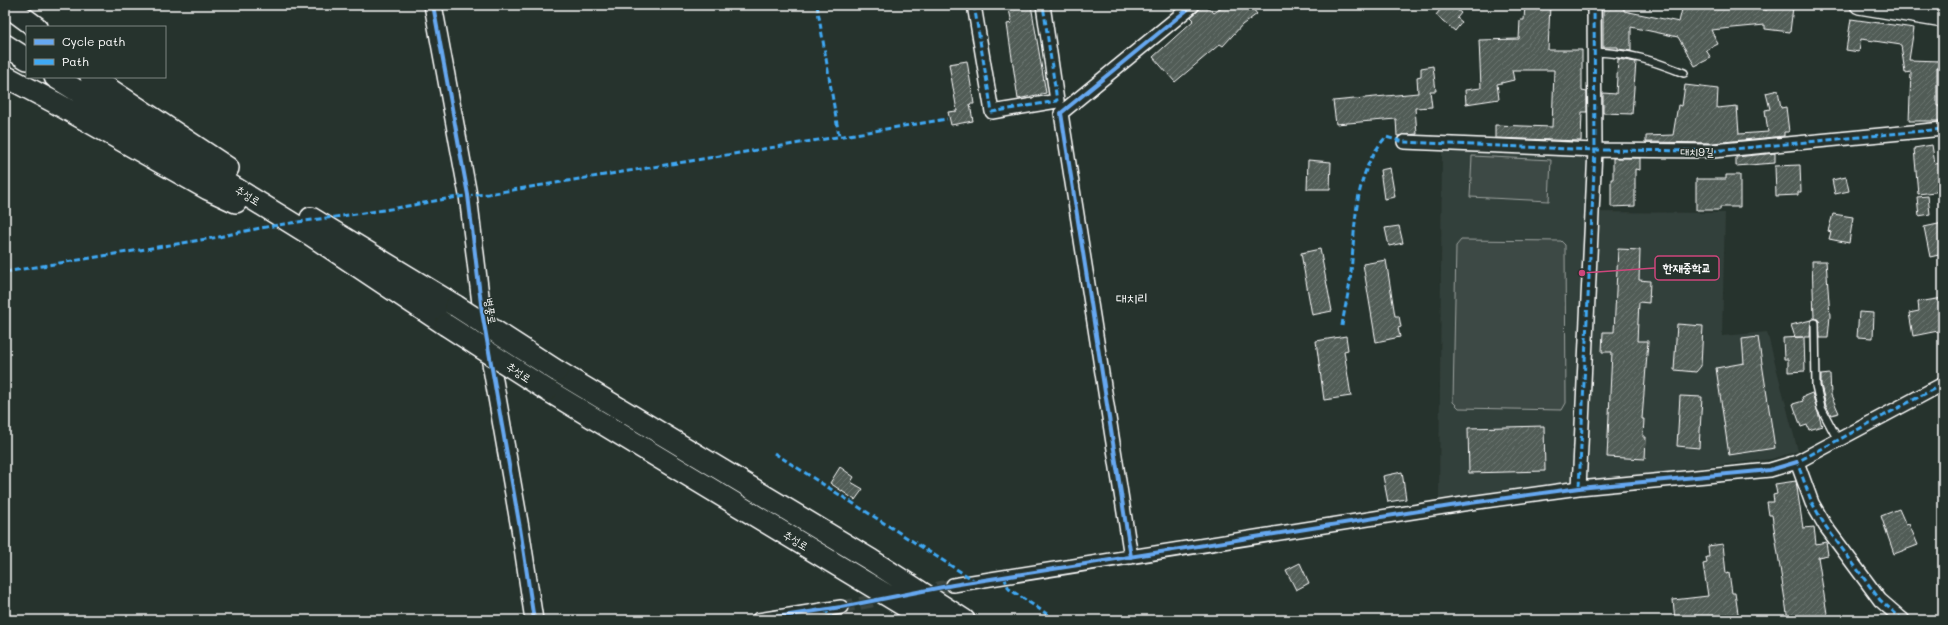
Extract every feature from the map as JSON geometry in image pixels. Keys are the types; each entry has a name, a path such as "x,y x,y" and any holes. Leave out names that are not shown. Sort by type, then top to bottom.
{"main road":[{"path":"6,5 35,26"},
{"path":"5,22 26,35"},
{"path":"5,45 26,58"},
{"path":"5,76 208,189 311,234"},
{"name":"추성로","path":"57,78 311,234 446,325 547,390 928,620"},
{"name":"추성로","path":"93,78 227,167 456,306 557,371 871,560 964,620"},
{"path":"111,78 180,124 227,167"}],"street":[{"name":"병풍로","path":"433,5 468,195 482,312 520,528 534,620"},
{"path":"974,5 992,112 1059,107 1193,5"},
{"path":"1043,5 1131,557"},
{"path":"1579,488 1595,150 1594,5"},
{"path":"1859,5 1943,19"},
{"name":"대치9길","path":"1404,142 1595,150 1713,152 1943,129"},
{"path":"953,585 1463,504 1579,488 1770,470 1797,462 1943,384"},
{"path":"1797,462 1812,503 1826,527 1880,600 1903,620"},
{"path":"758,620 841,607"}],"lane":[{"path":"1594,52 1620,53 1650,59 1684,73"},
{"path":"1815,323 1816,386 1822,408 1838,440"}],"shaded area":[{"path":"1442,150 1589,157 1588,212 1725,213 1722,336 1767,332 1798,451 1771,459 1439,499"},
{"path":"1472,156 1551,160 1549,201 1470,197"},
{"path":"1461,240 1561,241 1565,245 1566,403 1562,410 1459,408 1453,402 1456,246"}],"building":[{"path":"1008,5 1031,5 1046,93 1018,99 1007,24 1012,23"},
{"path":"1202,5 1205,5 1214,13 1226,5 1250,5 1257,14 1242,25 1223,46 1220,44 1175,82 1153,57 1194,20 1191,17"},
{"path":"1444,5 1451,5 1461,13 1457,18 1462,22 1455,31 1436,15"},
{"path":"1525,5 1550,5 1548,50 1582,50 1582,91 1587,92 1587,112 1582,112 1581,141 1495,138 1495,125 1552,127 1554,70 1512,70 1514,80 1497,84 1499,99 1466,104 1465,90 1481,88 1479,40 1519,39 1520,20 1524,20"},
{"path":"1603,5 1624,5 1624,11 1679,22 1683,5 1702,5 1701,7 1746,5 1746,7 1767,10 1768,5 1793,7 1790,32 1765,29 1765,25 1711,30 1718,44 1706,50 1711,58 1695,66 1678,37 1631,27 1631,51 1618,49 1618,47 1603,47"},
{"path":"1851,19 1914,28 1909,60 1941,61 1942,67 1937,67 1937,106 1943,106 1943,121 1909,121 1911,72 1905,73 1901,45 1861,39 1859,52 1846,50"},
{"path":"1618,59 1636,62 1632,114 1603,113 1603,93 1616,94"},
{"path":"967,61 974,104 970,104 973,121 951,125 948,112 957,111 949,64"},
{"path":"1433,66 1436,91 1430,91 1432,107 1415,108 1417,134 1397,136 1396,119 1336,124 1333,101 1418,93 1417,77 1421,76 1421,68"},
{"path":"1685,85 1718,89 1717,108 1737,106 1739,134 1768,132 1765,110 1770,109 1766,93 1778,90 1781,108 1786,107 1789,132 1784,132 1784,136 1713,143 1646,142 1646,136 1673,135 1678,105 1682,106"},
{"path":"1932,145 1935,164 1943,163 1943,191 1918,194 1914,148"},
{"path":"1775,153 1775,163 1736,166 1736,157"},
{"path":"1613,158 1640,158 1640,170 1635,169 1635,206 1611,207"},
{"path":"1308,160 1331,162 1330,189 1307,189"},
{"path":"1800,165 1801,192 1798,192 1798,195 1776,196 1775,166"},
{"path":"1390,168 1395,197 1384,199 1380,170"},
{"path":"1726,175 1740,175 1740,207 1720,207 1720,210 1696,210 1696,179 1726,179"},
{"path":"1846,177 1849,191 1835,194 1832,180"},
{"path":"1928,196 1930,214 1919,216 1917,197"},
{"path":"1833,214 1853,217 1849,243 1829,239 1831,232 1828,231"},
{"path":"1943,223 1943,254 1930,257 1924,227"},
{"path":"1399,226 1403,243 1389,246 1385,228"},
{"path":"1320,249 1332,311 1312,315 1301,253"},
{"path":"1618,249 1640,250 1639,280 1650,281 1649,303 1639,302 1637,341 1648,341 1642,419 1644,419 1643,437 1646,437 1645,459 1607,457 1612,352 1602,352 1603,332 1614,332"},
{"path":"1386,260 1395,316 1399,316 1401,327 1398,328 1400,337 1376,342 1363,264"},
{"path":"1812,261 1826,261 1830,316 1828,338 1820,338 1819,321 1814,318"},
{"path":"1943,298 1943,330 1913,336 1909,313 1919,311 1918,302"},
{"path":"1859,312 1874,313 1873,338 1857,337"},
{"path":"1811,320 1810,337 1804,337 1805,371 1788,372 1788,359 1784,359 1783,338 1803,337 1795,337 1791,325"},
{"path":"1677,324 1703,326 1701,366 1696,372 1674,370"},
{"path":"1346,336 1348,350 1344,351 1351,396 1324,400 1316,341"},
{"path":"1758,337 1775,448 1729,455 1716,368 1744,363 1742,339"},
{"path":"1830,374 1831,395 1839,413 1831,415 1826,406 1821,385 1821,375"},
{"path":"1812,393 1822,426 1809,430 1807,425 1801,427 1793,404 1803,401 1802,397"},
{"path":"1680,396 1702,397 1699,448 1677,446"},
{"path":"1544,426 1545,471 1469,473 1468,428"},
{"path":"840,467 854,477 851,482 863,489 855,500 830,483"},
{"path":"1402,472 1406,499 1388,502 1383,476"},
{"path":"1796,481 1803,528 1814,527 1816,544 1826,542 1828,555 1818,557 1828,620 1788,620 1772,515 1769,515 1767,502 1774,502 1773,495 1777,494 1775,484"},
{"path":"1899,509 1906,525 1909,524 1918,545 1894,554 1881,516"},
{"path":"1723,544 1726,574 1729,573 1732,593 1735,593 1739,620 1675,620 1673,600 1708,596 1703,564 1707,563 1706,557 1709,557 1708,546"},
{"path":"1300,563 1309,583 1296,590 1286,570"}],"tunnel":[{"path":"918,592 953,585"},
{"path":"841,607 893,597"}],"marked path":[{"path":"817,5 839,136"},
{"path":"974,5 992,112 1057,101 1043,5"},
{"path":"1594,5 1595,150 1713,151 1943,129"},
{"path":"5,272 219,237 277,225 488,194 947,119"},
{"path":"1342,326 1350,281 1357,205 1361,187 1366,169 1375,152 1386,137 1404,142 1595,150 1579,488"},
{"path":"1903,620 1880,600 1826,527 1812,503 1797,462 1943,384"},
{"path":"774,453 975,581"},
{"path":"1004,577 1009,589 1056,620"},
{"path":"824,609 834,620"}],"cycle path":[{"path":"433,5 468,195 482,312 520,528 534,620"},
{"path":"1131,557 1061,113 1193,5"},
{"path":"758,620 841,607 953,585 1463,504 1579,488 1770,470 1797,462"}],"place":[{"name":"한재중학교","path":"1582,273"}],"district":[{"name":"대치리","path":"1132,297"}]}
